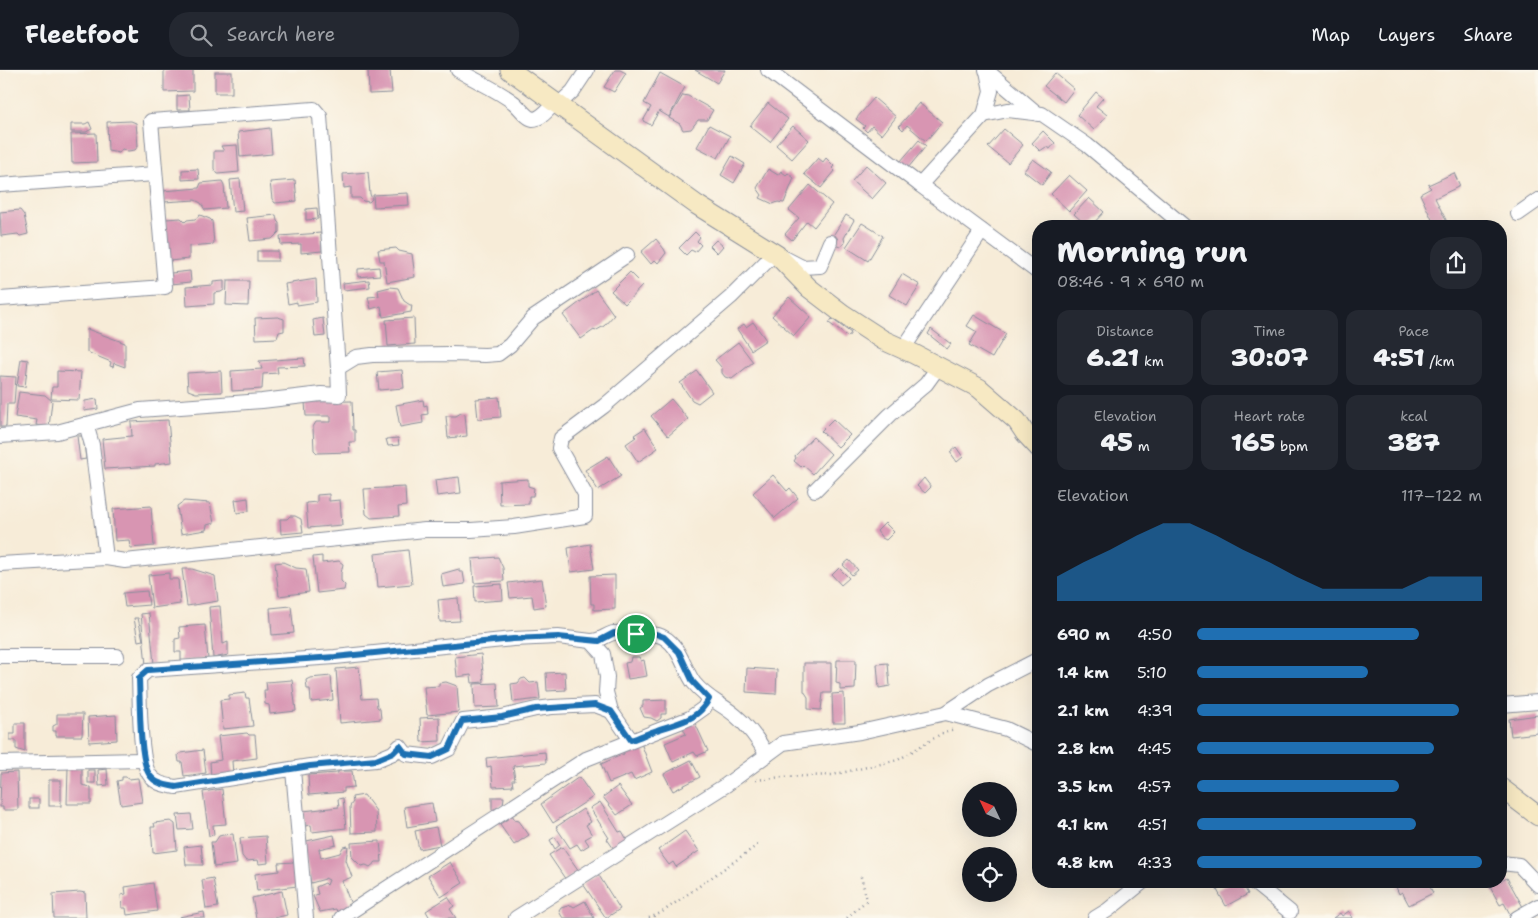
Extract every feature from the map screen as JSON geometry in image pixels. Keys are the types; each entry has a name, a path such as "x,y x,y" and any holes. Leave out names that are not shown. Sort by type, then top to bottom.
{"main road":[{"path":"510,70 697,205 776,253 809,288 843,314 883,340 939,366 979,388 1032,435"},
{"path":"1507,793 1538,816"}],"street":[{"path":"458,70 494,89 514,103 530,118 536,119 573,91 587,70"},
{"path":"768,70 1032,268"},
{"path":"920,185 984,115 990,91 986,71"},
{"path":"986,71 1030,105 1038,114"},
{"path":"0,299 165,287 151,121 314,109 320,116 339,395 321,394 262,401 140,410 57,432 0,436"},
{"path":"984,115 1008,110 1042,114 1088,145 1177,220"},
{"path":"0,185 155,174"},
{"path":"1518,214 1538,200"},
{"path":"903,349 982,231"},
{"path":"0,564 106,558 125,560 425,530 514,527 585,516 585,494 558,448 561,438 611,400 731,297 776,253 802,267 820,266 830,242"},
{"path":"338,368 356,357 372,355 498,354 510,345 533,318 627,255"},
{"path":"815,490 890,415 926,384 939,366"},
{"path":"86,424 92,445 106,558"},
{"path":"611,711 595,705 552,707 502,717 462,721 449,749 432,757 406,754 400,746 393,753 376,760 310,766 176,787 159,784 149,774 144,760 139,678 148,670 335,657 513,639 558,637 599,641 614,633 656,634 664,637 679,652 693,682 709,699 736,716 760,743 767,755"},
{"path":"591,641 602,654 607,677 606,692 611,711 631,740"},
{"path":"0,656 117,656"},
{"path":"516,918 710,795 784,743 860,732 946,713 988,685 1032,663"},
{"path":"341,918 586,759 659,729 674,726 704,708 709,699"},
{"path":"1507,705 1538,702"},
{"path":"946,713 1006,729 1032,742"},
{"path":"0,763 144,760"},
{"path":"293,770 306,918"},
{"path":"1507,864 1519,865 1538,885"},
{"path":"1095,918 1135,888"},
{"path":"1259,888 1288,916"},
{"path":"1517,918 1538,906"}],"path":[{"path":"754,781 782,777 832,776 898,760 944,732 981,722"},
{"path":"649,918 661,913 759,844"},
{"path":"847,918 867,900 860,873"}],"building":[{"path":"164,70 193,70 193,91 164,92"},
{"path":"368,70 390,70 392,93 369,94"},
{"path":"615,70 626,73 614,92 604,87"},
{"path":"695,70 725,70 717,83"},
{"path":"215,72 232,72 232,93 215,93"},
{"path":"660,73 685,87 669,117 659,111 651,125 643,121 651,107 644,103"},
{"path":"1055,73 1074,89 1064,102 1044,86"},
{"path":"1096,92 1103,98 1096,106 1107,115 1094,130 1077,115"},
{"path":"189,95 190,110 177,110 177,96"},
{"path":"683,95 713,110 707,120 698,120 691,129 683,130 680,124 669,118"},
{"path":"874,98 896,117 882,135 872,126 867,132 863,128 865,126 856,119"},
{"path":"768,103 788,119 770,142 750,126"},
{"path":"919,103 942,122 926,141 907,125 903,130 899,126"},
{"path":"131,121 136,123 138,146 135,150 128,151 122,149 119,153 108,151 107,122"},
{"path":"89,122 92,129 86,132 71,132 71,124 85,124"},
{"path":"709,125 730,136 718,158 697,147"},
{"path":"793,126 809,140 792,159 776,145"},
{"path":"270,128 272,154 240,157 238,132"},
{"path":"1004,129 1023,145 1008,163 988,147"},
{"path":"1043,131 1055,143 1050,149 1046,147 1040,151 1032,143"},
{"path":"96,133 97,162 72,163 71,134"},
{"path":"919,140 926,146 908,168 900,162"},
{"path":"237,145 239,172 218,174 214,169 214,151 224,151 221,146"},
{"path":"732,156 745,164 734,183 721,175"},
{"path":"818,158 823,162 826,158 834,166 832,168 835,171 821,188 804,174"},
{"path":"1033,159 1051,172 1042,185 1024,171"},
{"path":"866,165 886,183 872,199 852,181"},
{"path":"198,169 199,179 182,180 182,170"},
{"path":"768,169 778,175 781,171 786,175 788,173 794,178 784,203 778,202 773,204 760,198 762,195 757,188"},
{"path":"368,172 372,199 369,202 363,201 360,198 351,198 351,187 344,188 343,174"},
{"path":"1454,173 1460,186 1435,198 1446,220 1432,220 1420,194 1431,188 1428,185"},
{"path":"1069,175 1087,191 1069,211 1051,194"},
{"path":"240,179 243,211 233,212 230,180"},
{"path":"295,180 297,201 275,203 272,199 270,182"},
{"path":"222,181 226,208 205,210 201,203 195,200 164,202 163,191 199,188 201,183"},
{"path":"810,185 832,204 814,227 807,221 792,240 785,234 799,218 789,210"},
{"path":"408,193 409,205 374,207 373,195"},
{"path":"1089,198 1104,212 1097,220 1080,220 1074,214"},
{"path":"317,208 318,219 306,220 306,209"},
{"path":"20,210 24,215 28,234 1,236 0,212"},
{"path":"200,215 212,221 214,244 189,246 189,259 169,261 165,219 181,218 185,222 195,219"},
{"path":"276,215 279,223 279,232 272,239 250,241 247,218"},
{"path":"846,215 854,220 844,238 845,243 840,247 835,245 838,239 834,234"},
{"path":"862,223 883,236 868,261 846,247"},
{"path":"695,232 700,237 697,241 701,245 695,252 691,250 686,255 679,248"},
{"path":"321,233 322,251 301,253 301,244 281,245 280,236"},
{"path":"656,239 666,253 658,263 655,260 651,264 641,252"},
{"path":"716,240 723,246 717,253 710,246"},
{"path":"396,248 399,251 412,254 415,277 387,282 384,261 380,261 378,250"},
{"path":"257,251 278,251 278,261 257,261"},
{"path":"379,267 380,275 358,277 358,269"},
{"path":"190,271 191,282 171,284 171,273"},
{"path":"630,272 643,285 625,304 611,291"},
{"path":"902,274 920,285 907,306 889,295"},
{"path":"316,279 317,302 297,305 297,302 288,304 285,284"},
{"path":"369,280 370,287 344,290 343,283"},
{"path":"224,281 224,290 214,293 214,304 187,306 186,287 213,285 213,282"},
{"path":"227,281 249,281 248,306 226,305"},
{"path":"390,287 398,288 404,301 412,305 411,312 383,317 381,306 371,309 368,297 379,296 378,290"},
{"path":"596,290 614,315 604,326 581,339 563,315"},
{"path":"789,297 811,317 794,336 772,316"},
{"path":"974,315 1006,334 992,358 969,345 977,332 967,326"},
{"path":"278,317 284,319 284,331 279,332 277,338 256,339 255,318"},
{"path":"323,318 325,336 315,337 313,320"},
{"path":"414,318 415,344 388,346 386,320"},
{"path":"832,319 851,333 848,337 829,323"},
{"path":"753,322 766,340 751,350 737,329 744,324 746,327"},
{"path":"87,329 125,343 125,367 114,363 113,367 110,366 111,362 87,352"},
{"path":"931,329 951,344 947,349 928,334"},
{"path":"738,342 753,362 732,379 725,377 722,373 722,368 715,360"},
{"path":"304,358 305,366 277,367 278,373 263,374 262,389 232,391 231,371 262,369 259,361"},
{"path":"21,359 28,360 25,387 17,386"},
{"path":"402,370 404,388 379,390 377,372"},
{"path":"57,371 81,372 79,400 51,399 52,387 57,387"},
{"path":"221,371 222,392 196,393 188,390 187,373"},
{"path":"697,371 712,392 698,403 692,400 680,383"},
{"path":"0,376 16,377 14,404 7,404 6,427 0,427"},
{"path":"19,392 45,395 52,401 49,427 36,425 37,420 15,417"},
{"path":"499,397 501,417 478,419 476,399"},
{"path":"97,399 98,409 84,411 85,401"},
{"path":"671,399 688,419 668,436 651,416"},
{"path":"423,400 424,406 427,405 428,414 422,415 423,423 400,427 396,405"},
{"path":"352,401 355,442 349,442 350,452 317,453 314,450 313,427 316,422 331,422 331,416 306,416 305,402"},
{"path":"461,413 465,414 467,436 448,438 446,416 456,416"},
{"path":"833,419 850,435 838,447 821,431"},
{"path":"168,420 172,462 155,464 155,466 105,469 102,439 132,436 131,422"},
{"path":"645,428 658,448 638,462 626,444 636,437 634,435"},
{"path":"77,436 83,436 86,459 80,460"},
{"path":"813,437 831,454 813,474 803,465 801,467 794,461 795,456"},
{"path":"398,438 399,445 388,446 386,439"},
{"path":"956,447 963,457 957,462 950,452"},
{"path":"608,456 621,476 598,490 585,470"},
{"path":"773,475 787,491 790,488 798,498 775,518 753,493"},
{"path":"459,477 461,493 437,496 435,480"},
{"path":"924,478 931,487 925,493 917,486"},
{"path":"528,479 528,486 534,488 533,496 529,496 529,504 500,505 499,481"},
{"path":"405,487 406,506 398,507 399,516 371,518 366,514 364,489"},
{"path":"329,494 329,501 340,500 342,525 308,528 306,503 317,502 317,495"},
{"path":"248,498 249,511 237,513 235,500"},
{"path":"184,501 210,503 214,523 207,525 206,530 181,534 177,506"},
{"path":"151,506 154,546 130,548 129,540 115,541 113,509"},
{"path":"290,516 301,519 303,532 281,534 280,519 287,519"},
{"path":"885,523 894,532 886,540 877,531"},
{"path":"590,544 594,569 571,572 568,548"},
{"path":"408,550 412,584 378,587 375,554"},
{"path":"322,556 322,563 339,561 343,564 341,581 345,585 344,590 317,593 313,557"},
{"path":"498,557 503,568 504,581 474,583 472,559"},
{"path":"849,560 858,570 852,575 843,565"},
{"path":"283,562 296,568 306,569 309,592 279,596 275,563"},
{"path":"839,568 849,578 841,585 832,575"},
{"path":"182,569 192,569 215,576 218,601 187,606"},
{"path":"459,569 459,572 463,572 465,584 443,587 441,574"},
{"path":"169,573 169,579 178,579 180,604 152,608 148,575"},
{"path":"615,575 615,609 594,610 594,604 591,604 590,576"},
{"path":"542,579 546,606 534,608 532,596 510,598 508,583"},
{"path":"502,584 503,600 475,602 474,586"},
{"path":"147,591 149,605 125,607 123,593"},
{"path":"458,598 460,621 440,622 438,600"},
{"path":"220,606 223,644 228,642 228,655 213,658 209,607"},
{"path":"291,606 294,633 272,635 270,608"},
{"path":"149,613 154,664 146,665 141,614"},
{"path":"134,618 138,618 143,640 138,641"},
{"path":"205,625 208,659 181,661 181,652 175,652 175,639 180,638 179,627"},
{"path":"481,654 484,682 472,683 471,675 457,677 455,657"},
{"path":"631,657 639,657 641,661 644,660 647,676 628,679 625,663 630,662"},
{"path":"837,660 856,660 855,689 840,690 840,684 836,683"},
{"path":"804,663 831,663 831,693 823,693 821,710 808,709 808,697 804,691"},
{"path":"888,663 890,686 879,688 877,664"},
{"path":"359,667 362,699 376,698 381,719 340,723 336,669"},
{"path":"747,668 777,670 776,694 746,692"},
{"path":"565,672 566,690 547,691 546,673"},
{"path":"331,676 333,700 311,702 310,689 307,689 306,680"},
{"path":"525,678 530,683 538,682 540,699 513,702 511,684 518,683 521,679"},
{"path":"292,680 296,711 270,714 269,705 265,704 264,690 267,690 266,682"},
{"path":"446,682 457,686 459,712 427,715 424,687 439,686 439,683"},
{"path":"497,683 499,707 475,708 474,684"},
{"path":"245,693 246,698 249,698 253,726 223,729 220,700 229,699 229,695"},
{"path":"844,693 845,723 833,723 832,694"},
{"path":"666,700 666,714 661,714 661,718 657,721 644,717 640,708 643,706 643,701"},
{"path":"57,714 83,714 82,736 56,736 53,726 57,724"},
{"path":"116,715 117,740 89,742 88,717"},
{"path":"1538,715 1538,733 1511,736 1509,719"},
{"path":"439,717 440,741 421,742 420,718"},
{"path":"15,723 25,723 25,752 16,749 16,740 10,740 10,734 15,734"},
{"path":"695,723 708,751 697,756 694,752 673,762 665,743 686,734 683,728"},
{"path":"247,733 255,735 257,758 232,761 233,775 211,777 210,762 221,760 218,736"},
{"path":"641,743 652,772 634,780 631,774 609,783 601,764 624,754 623,750"},
{"path":"203,750 206,773 184,776 182,762 179,762 178,755"},
{"path":"545,752 546,763 513,766 515,780 512,780 513,786 493,787 491,766 487,767 486,758"},
{"path":"691,760 700,777 673,791 664,774"},
{"path":"68,768 82,768 82,785 91,787 91,804 67,804"},
{"path":"107,769 108,785 99,786 98,770"},
{"path":"88,770 95,770 95,783 88,783"},
{"path":"338,771 352,771 354,787 344,788 344,792 309,795 308,775 338,773"},
{"path":"17,772 18,810 3,810 3,807 0,807 1,773"},
{"path":"122,777 129,779 138,778 142,802 121,805 117,781 122,780"},
{"path":"579,777 593,797 553,823 541,804"},
{"path":"49,780 61,780 61,806 49,806"},
{"path":"618,786 632,805 617,815 603,797"},
{"path":"222,789 226,824 213,825 214,835 209,836 203,792"},
{"path":"364,795 376,811 377,832 351,833 350,806 353,802 352,797"},
{"path":"492,797 504,797 503,805 492,810"},
{"path":"343,798 346,828 312,832 311,825 305,826 303,811 339,807 338,799"},
{"path":"29,799 39,799 39,808 29,808"},
{"path":"600,802 619,832 622,831 629,843 616,852 590,808"},
{"path":"432,803 435,822 407,827 404,807"},
{"path":"583,809 591,822 586,825 592,835 585,839 589,845 581,850 577,844 570,848 556,827"},
{"path":"511,813 529,835 514,845 498,822"},
{"path":"191,814 193,829 179,830 177,815"},
{"path":"171,821 175,824 177,850 153,853 151,827 155,827 154,823"},
{"path":"436,827 440,845 419,849 415,831"},
{"path":"685,831 699,851 676,867 673,862 669,865 658,850"},
{"path":"233,834 237,864 214,867 211,842 215,842 219,836"},
{"path":"334,835 336,845 319,849 321,858 340,853 343,847 348,846 346,860 352,877 342,881 352,907 337,912 336,909 320,912 313,896 318,894 316,887 325,883 327,885 329,880 325,878 311,883 302,842"},
{"path":"266,836 268,863 259,864 258,860 246,861 242,856 240,838"},
{"path":"555,837 560,845 555,849 550,840"},
{"path":"380,841 382,862 376,862 370,867 366,865 361,866 352,857 351,843"},
{"path":"201,845 203,865 186,865 184,847"},
{"path":"562,847 579,871 566,880 549,855"},
{"path":"294,862 297,886 257,891 255,874 279,871 278,863"},
{"path":"450,862 463,883 441,897 428,876"},
{"path":"598,874 620,909 606,918 583,884"},
{"path":"213,878 218,907 206,909 202,880"},
{"path":"1507,878 1523,907 1510,914 1504,903 1500,905 1491,888 1507,888"},
{"path":"153,883 157,911 127,915 126,908 122,908 121,895 126,894 125,887"},
{"path":"1221,888 1245,888 1248,894 1226,906 1217,890"},
{"path":"1396,888 1430,888 1433,893 1409,905 1402,892 1399,894"},
{"path":"282,891 287,915 274,918 256,918 252,898"},
{"path":"85,893 86,918 54,918 53,894"},
{"path":"448,897 454,906 450,909 456,918 430,918 426,911"},
{"path":"585,901 594,918 563,918 559,911 561,908 571,905 574,907"},
{"path":"1349,911 1353,918 1333,918 1340,913 1342,916"},
{"path":"204,912 205,918 179,918 179,917"}],"route":[{"path":"614,633 636,634 656,634 664,637 679,652 693,682 709,699 704,708 690,718 674,726 659,729 631,740 611,711 595,705 552,707 502,717 462,721 449,749 432,757 406,754 400,746 393,753 376,760 310,766 176,787 159,784 149,774 144,760 139,678 148,670 159,671 335,657 513,639 558,637 599,641 614,633"}]}
